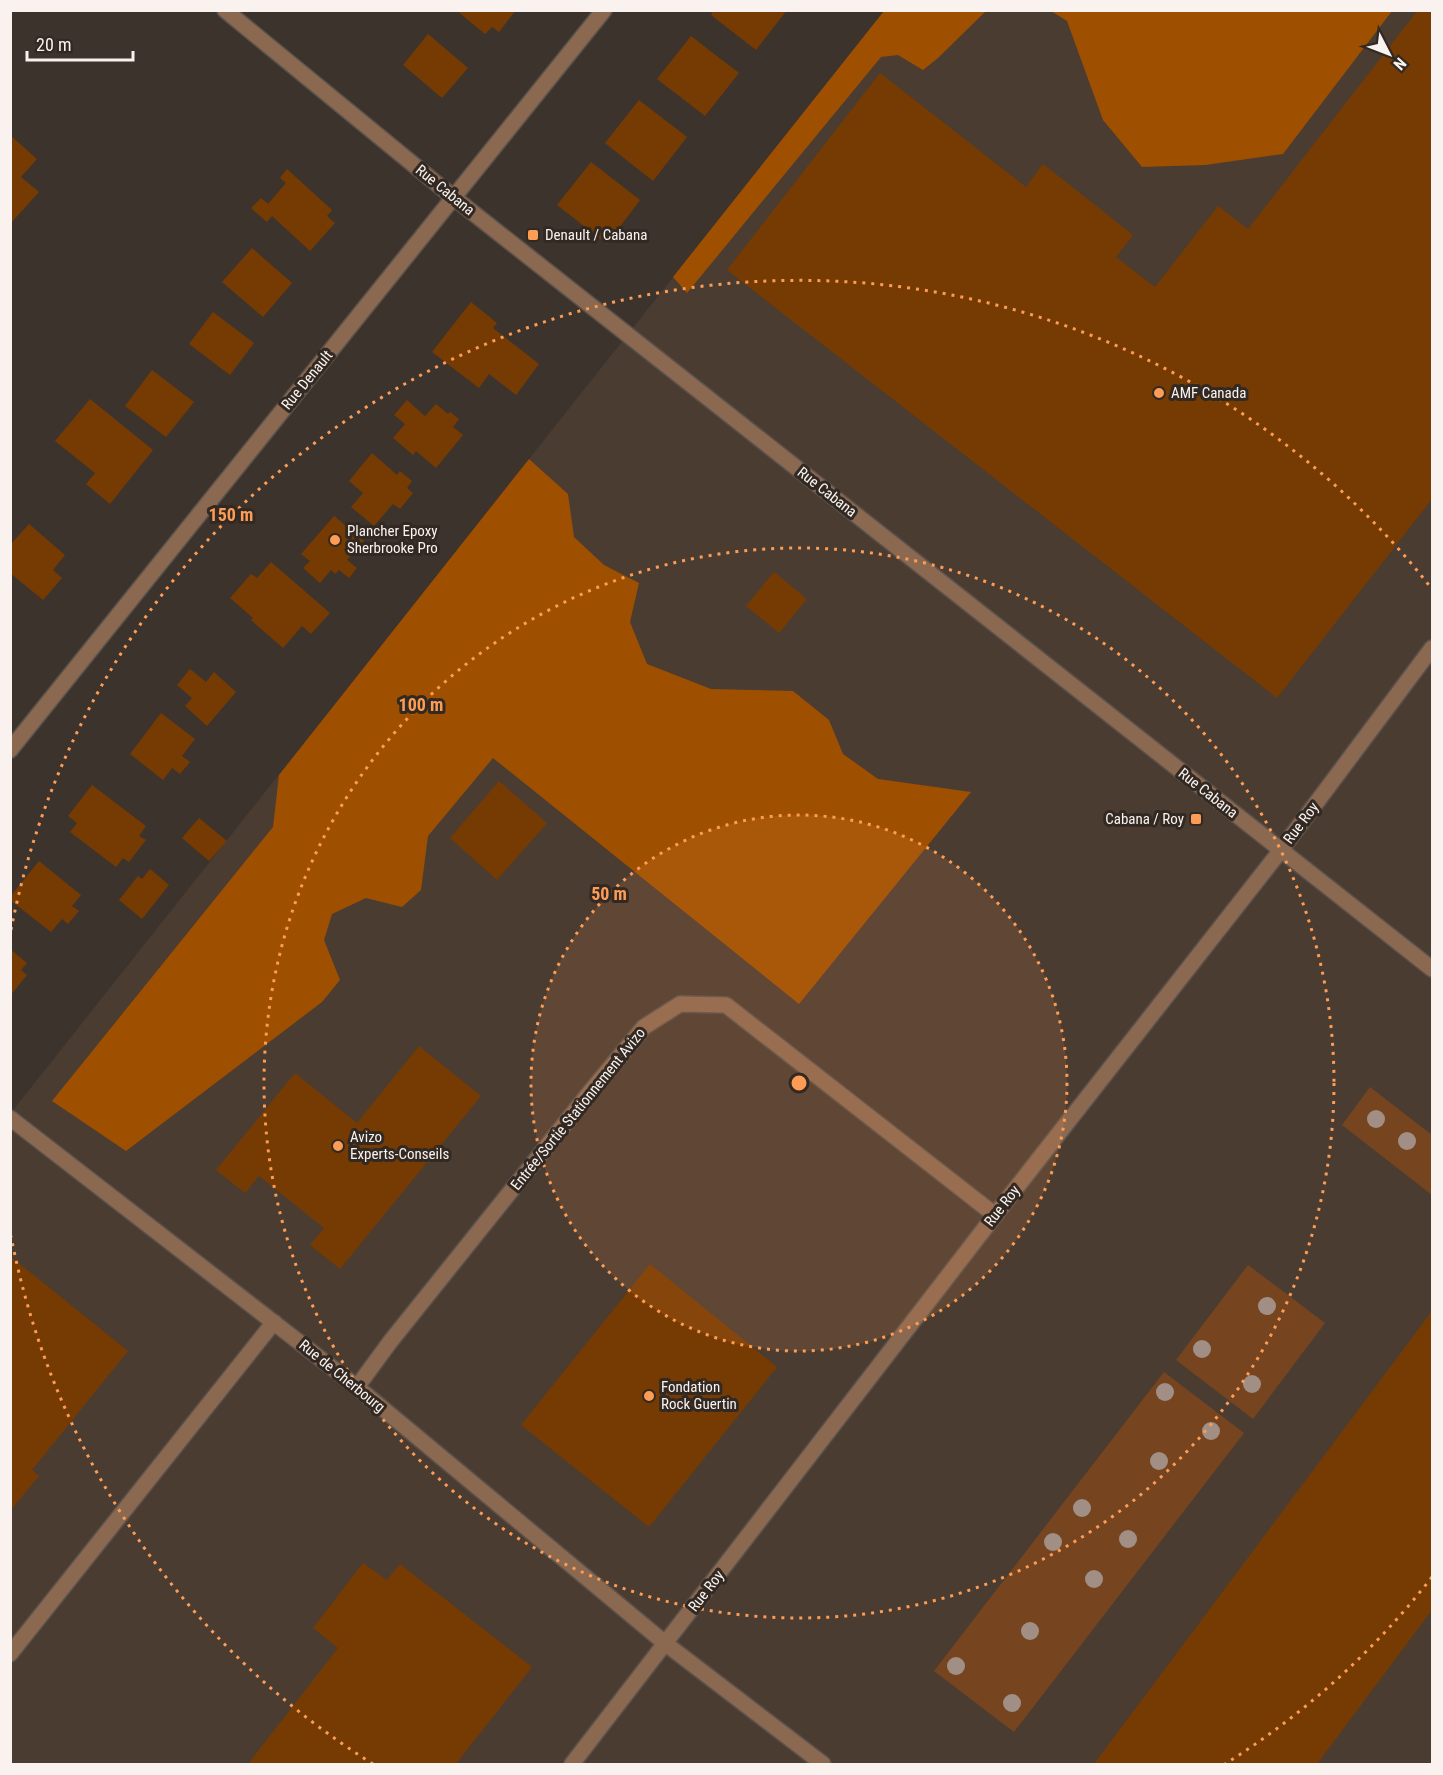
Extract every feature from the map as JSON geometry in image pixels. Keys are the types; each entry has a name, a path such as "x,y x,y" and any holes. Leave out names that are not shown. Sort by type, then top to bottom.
{"street":[{"name":"Rue Cabana","path":"225,10 453,197 1432,969"},
{"name":"Rue Denault","path":"10,750 604,10"},
{"name":"Rue Roy","path":"572,1764 995,1215 1281,850 1432,648"},
{"name":"Entrée/Sortie Stationnement Avizo","path":"357,1387 390,1342 644,1027 680,1004 726,1005 995,1215"},
{"name":"Rue de Cherbourg","path":"10,1118 357,1387 666,1644 823,1764"},
{"path":"10,1654 274,1322"}],"shaded area":[{"path":"884,11 1432,11 1432,1764 11,1764 10,1114"},
{"path":"884,11 986,11 923,70 898,55 881,57 687,293 673,277"},
{"path":"1051,11 1392,11 1283,154 1205,165 1142,167 1103,120 1067,21"},
{"path":"529,459 568,494 574,537 604,565 639,583 630,622 647,664 711,689 793,691 829,720 843,754 878,779 971,792 799,1004 493,758 428,836 421,890 402,907 366,898 332,914 324,940 340,980 322,1002 126,1151 52,1101 273,827 279,775"},
{"path":"1370,1087 1432,1135 1432,1195 1342,1125"},
{"path":"1248,1265 1325,1323 1253,1419 1176,1360"},
{"path":"1164,1372 1244,1433 1014,1732 934,1671"}],"building":[{"path":"456,10 516,10 499,32 492,27 485,34"},
{"path":"714,10 787,10 756,50 711,15"},
{"name":"AMF Canada","path":"1418,10 1432,10 1432,499 1277,698 727,270 880,73 1026,187 1043,164 1133,235 1116,257 1155,287 1218,206 1248,229"},
{"path":"428,34 468,68 442,98 403,65"},
{"path":"691,36 739,73 705,116 657,79"},
{"path":"639,100 687,137 653,181 605,143"},
{"path":"10,135 37,159 21,177 39,192 10,224"},
{"path":"591,162 640,200 607,244 557,205"},
{"path":"287,169 332,210 327,216 335,223 310,251 272,216 267,222 251,208 261,198 268,204 286,183 280,178"},
{"path":"252,248 292,283 263,317 222,282"},
{"path":"471,302 497,323 493,328 539,364 516,395 489,374 479,388 432,352"},
{"path":"213,312 254,343 230,375 189,344"},
{"path":"152,370 194,402 166,437 125,406"},
{"path":"90,399 153,450 110,504 86,484 95,473 55,441"},
{"path":"407,400 425,416 436,404 448,414 450,412 459,419 453,427 463,435 436,468 416,451 413,455 393,438 405,424 394,415"},
{"path":"372,453 397,475 400,471 412,481 407,488 413,493 400,509 393,504 374,526 351,507 363,493 349,481"},
{"path":"334,516 364,541 347,560 357,568 349,578 339,570 335,574 331,570 320,583 303,568 310,561 301,554"},
{"path":"29,524 65,555 53,570 62,578 43,600 10,573 10,545"},
{"path":"271,562 330,613 311,634 302,626 283,648 230,598 251,574 257,578"},
{"path":"774,572 807,599 779,633 746,606"},
{"path":"190,669 206,682 214,672 236,692 207,726 185,706 192,698 177,685"},
{"path":"161,713 195,739 182,756 190,762 180,774 172,768 163,780 130,754"},
{"path":"499,781 547,823 497,880 450,838"},
{"path":"92,785 146,826 139,836 146,840 129,862 123,858 116,867 70,832 77,823 68,816"},
{"path":"199,818 227,841 209,861 182,838"},
{"path":"39,861 81,895 72,906 79,911 68,924 62,919 51,932 10,900"},
{"path":"150,869 169,885 142,919 119,900 138,876 142,879"},
{"path":"10,949 27,963 21,970 27,975 10,996"},
{"name":"Avizo Experts-Conseils","path":"419,1046 481,1096 340,1269 310,1245 324,1228 259,1176 245,1193 216,1170 295,1073 357,1123"},
{"path":"10,1256 128,1351 32,1470 39,1476 10,1511"},
{"name":"Fondation Rock Guertin","path":"650,1264 777,1367 649,1527 521,1425"},
{"path":"1432,1311 1432,1610 1317,1764 1094,1764"},
{"path":"363,1563 387,1580 400,1564 532,1667 456,1764 248,1764 338,1648 313,1628"}],"place":[{"name":"Denault / Cabana","path":"533,235"},
{"name":"AMF Canada","path":"1159,393"},
{"name":"Plancher Epoxy Sherbrooke Pro","path":"335,540"},
{"name":"Cabana / Roy","path":"1196,819"},
{"name":"Avizo Experts-Conseils","path":"338,1146"},
{"name":"Fondation Rock Guertin","path":"649,1396"}]}
